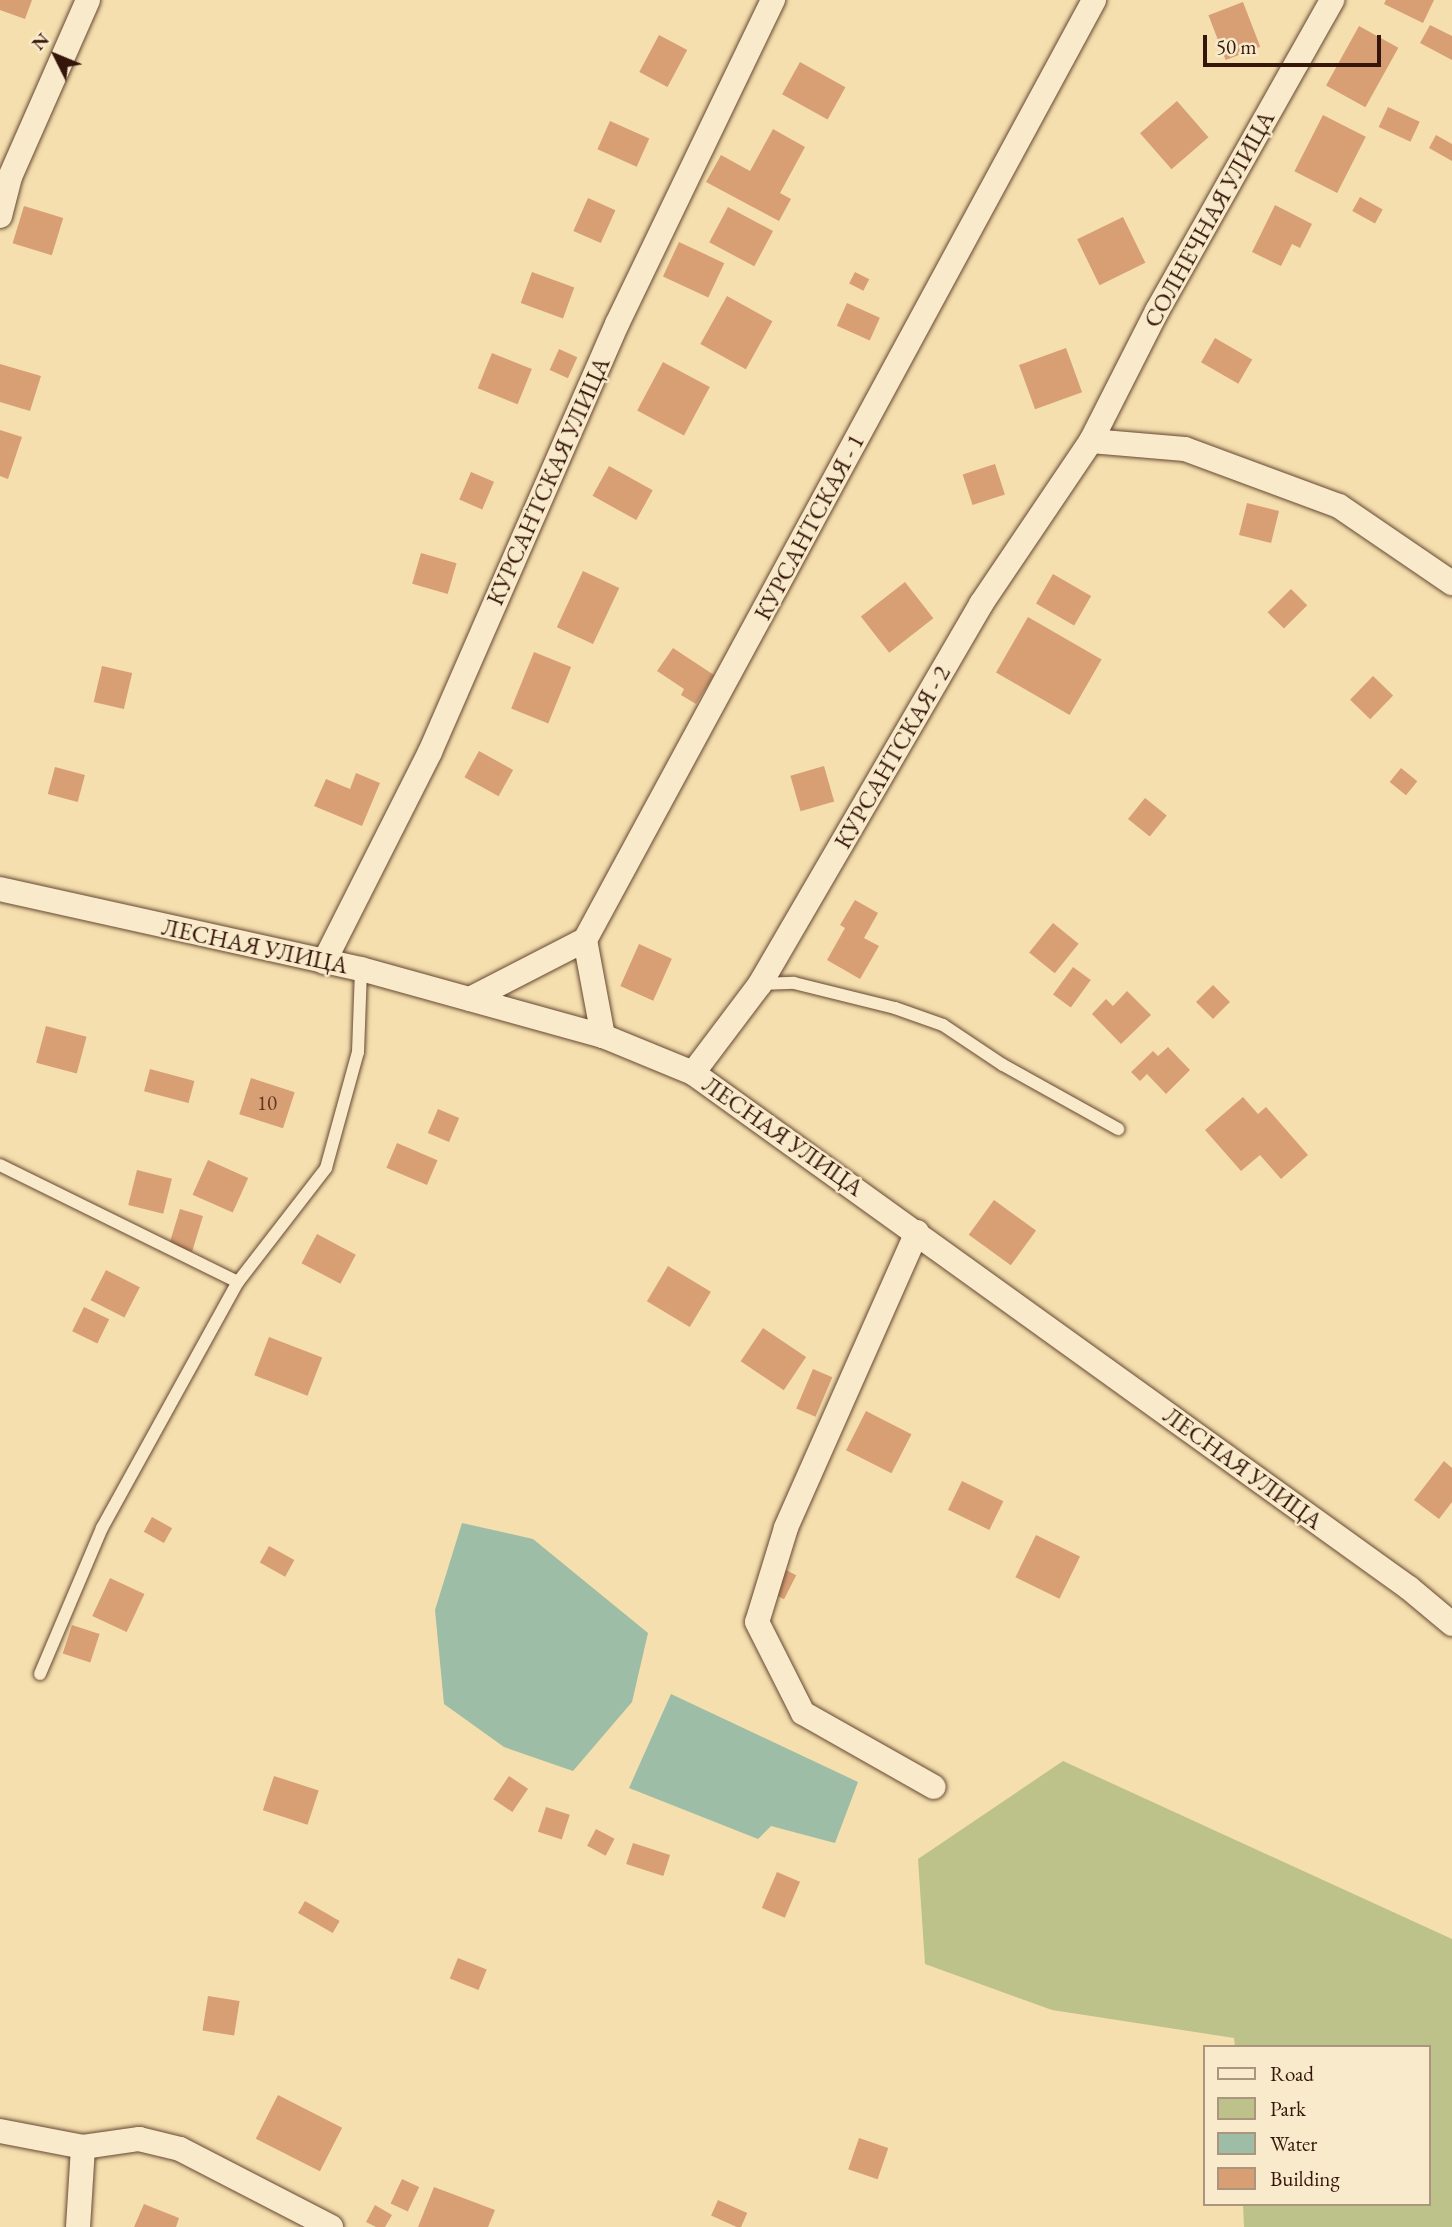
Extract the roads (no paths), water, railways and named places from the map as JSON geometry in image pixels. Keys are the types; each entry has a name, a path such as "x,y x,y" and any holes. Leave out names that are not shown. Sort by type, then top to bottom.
{"street":[{"path":"0,216 5,175 88,0"},
{"name":"КУРСАНТСКАЯ УЛИЦА","path":"324,962 430,752 617,324 773,0"},
{"name":"КУРСАНТСКАЯ - 1","path":"585,940 1094,0"},
{"name":"СОЛНЕЧНАЯ УЛИЦА","path":"1091,441 1157,312 1332,0"},
{"path":"1091,441 1185,449 1339,506 1452,583"},
{"name":"КУРСАНТСКАЯ - 2","path":"693,1073 760,984 981,604 1091,441"},
{"name":"ЛЕСНАЯ УЛИЦА","path":"0,889 361,969 603,1036 693,1073 1409,1588 1452,1624"},
{"path":"470,999 585,940 603,1036"},
{"path":"917,1233 786,1528 757,1622 803,1713 934,1787"},
{"path":"0,2131 83,2147 139,2139 180,2149 331,2227"},
{"path":"78,2227 83,2147"}],"lane":[{"path":"40,1674 102,1528 238,1282 326,1168 358,1052 361,969"},
{"path":"760,984 794,983 895,1008 943,1025 1003,1065 1118,1129"},
{"path":"0,1165 238,1282"}],"water":[{"path":"462,1523 533,1539 648,1633 632,1702 573,1771 504,1747 444,1704 435,1610"},
{"path":"671,1694 858,1782 835,1843 771,1826 758,1839 629,1788"}]}
